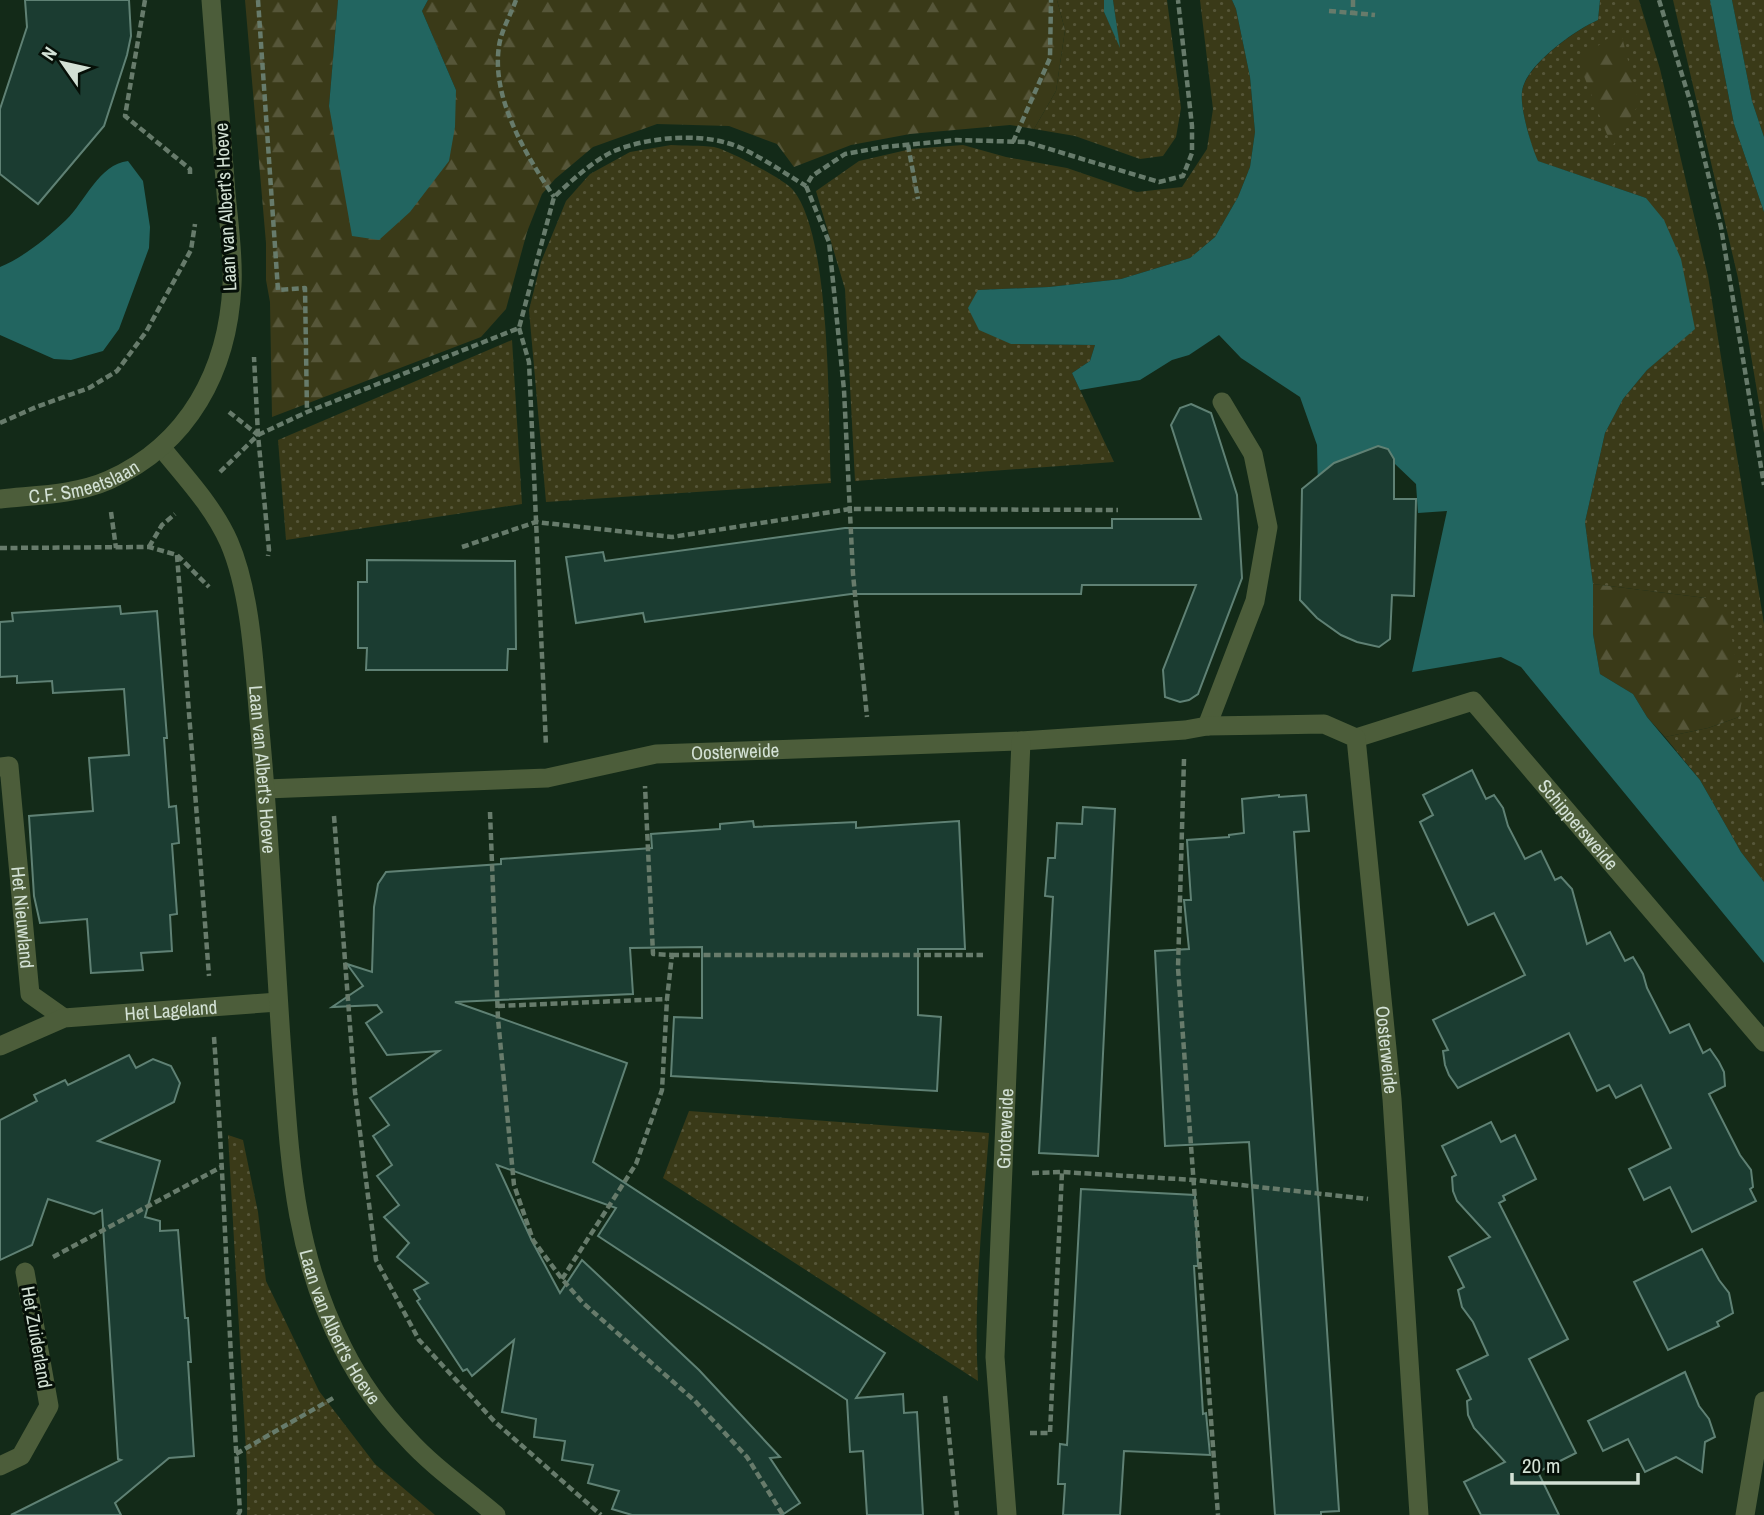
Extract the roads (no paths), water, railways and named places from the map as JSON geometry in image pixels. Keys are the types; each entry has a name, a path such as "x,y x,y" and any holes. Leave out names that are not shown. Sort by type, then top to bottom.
{"street":[{"name":"Laan van Albert's Hoeve","path":"211,0 232,282 226,338 205,393 161,447 218,519 230,545 250,628 266,789 278,1002 292,1181 304,1246 324,1306 362,1382 408,1440 496,1515"},
{"path":"1207,726 1255,601 1268,527 1253,454 1222,402"},
{"name":"C.F. Smeetslaan","path":"0,499 76,491 108,481 161,447"},
{"name":"Schippersweide","path":"1356,737 1473,701 1764,1042"},
{"name":"Oosterweide","path":"266,789 547,778 656,754 1021,741 1185,730 1207,726 1324,724 1356,737 1392,1099 1419,1515"},
{"name":"Groteweide","path":"1007,1515 995,1357 1021,741"},
{"name":"Het Nieuwland","path":"0,768 9,766 30,994 64,1018"},
{"name":"Het Lageland","path":"0,1046 64,1018 278,1002"},
{"name":"Het Zuiderland","path":"0,1466 20,1456 49,1406 25,1272"},
{"path":"1745,1515 1764,1401"}],"water":[{"path":"338,0 428,0 422,11 456,90 455,127 449,161 410,212 379,240 352,236 329,106"},
{"path":"1104,0 1113,0 1120,48 1104,12"},
{"path":"1232,0 1600,0 1598,20 1552,50 1531,71 1525,82 1522,99 1529,137 1538,161 1646,198 1664,220 1681,259 1695,329 1647,370 1623,399 1605,433 1585,522 1593,584 1593,634 1600,674 1633,694 1647,717 1700,780 1741,852 1764,882 1764,963 1521,667 1501,657 1412,672 1447,511 1418,513 1416,484 1395,464 1351,469 1318,489 1317,445 1300,397 1241,358 1219,335 1189,355 1172,360 1140,380 1080,390 1072,373 1090,361 1095,345 1011,344 979,330 968,308 978,290 1049,287 1121,279 1190,258 1215,237 1238,197 1250,167 1255,132 1250,77"},
{"path":"1710,0 1732,0 1752,101 1764,137 1764,212 1734,124"},
{"path":"128,161 143,181 150,227 149,248 119,329 103,351 71,360 54,359 0,335 0,267 43,240 66,220 101,176 118,164"}]}
